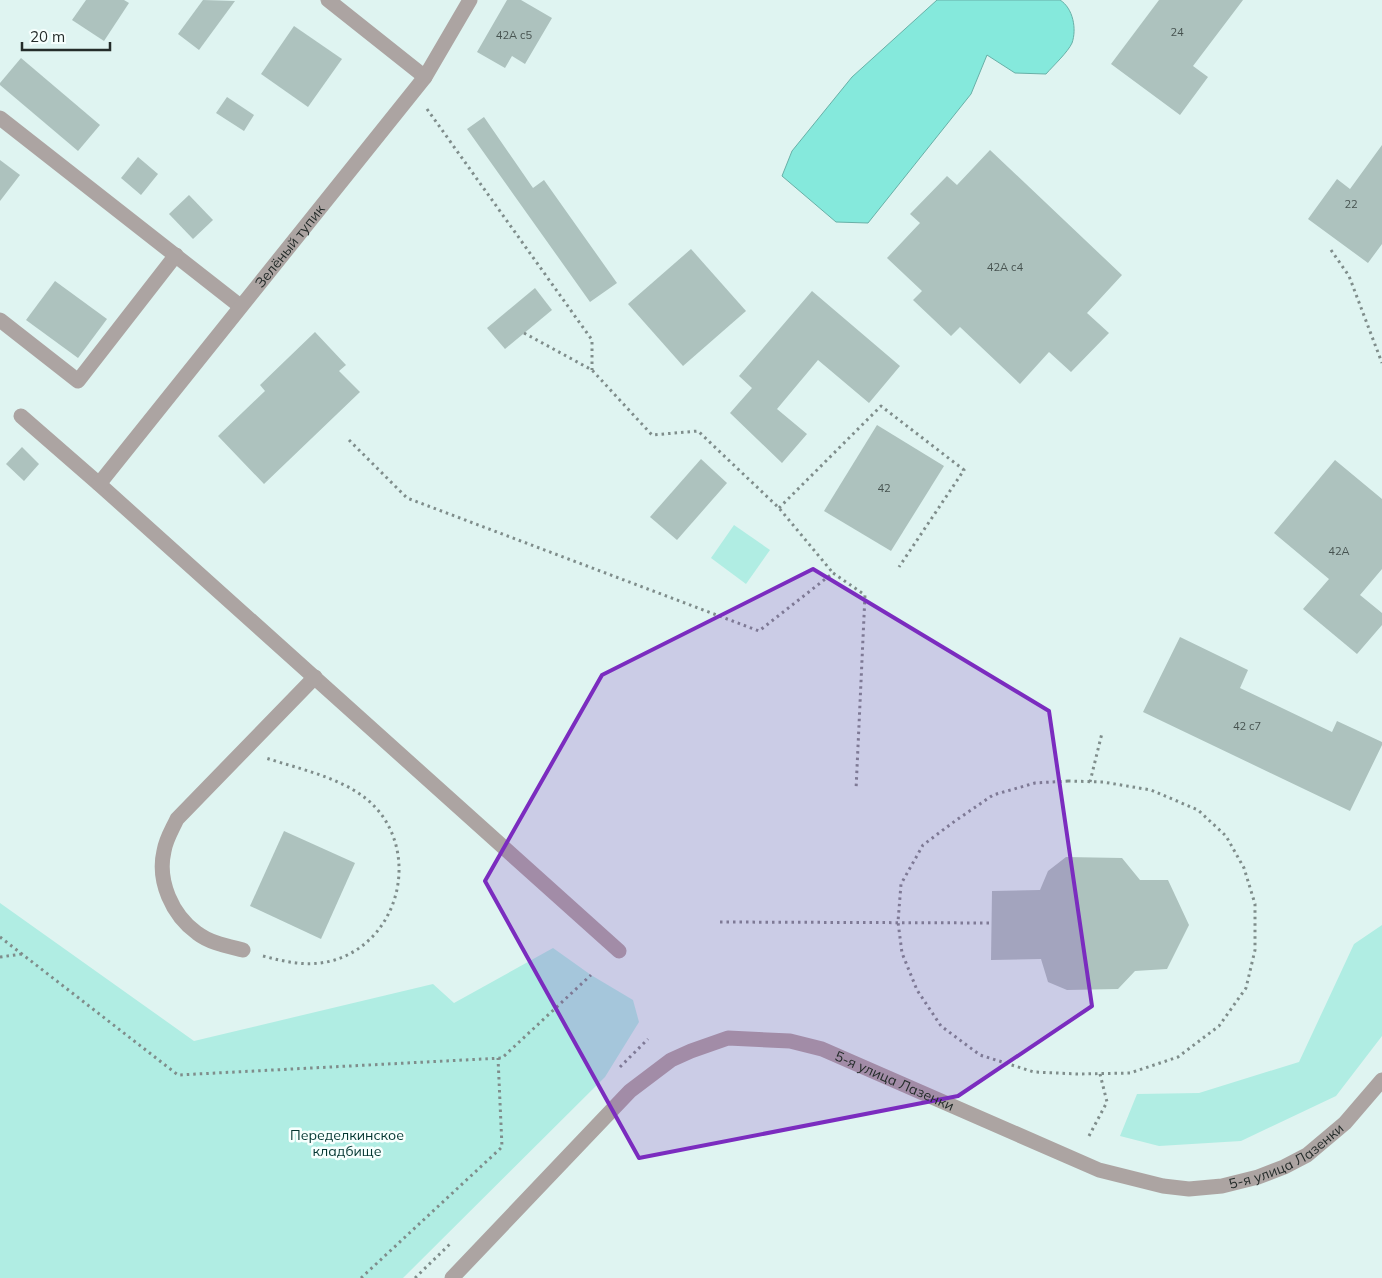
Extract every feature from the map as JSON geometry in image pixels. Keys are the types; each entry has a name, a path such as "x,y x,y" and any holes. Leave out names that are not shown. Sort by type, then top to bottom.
{"street":[{"path":"328,0 425,76"},
{"name":"Зелёный тупик","path":"99,484 425,76 470,0"},
{"path":"0,118 240,306"},
{"path":"0,320 78,381 176,256"},
{"path":"21,416 315,677 619,951"},
{"path":"244,950 212,942 196,933 183,920 172,905 165,889 162,871 163,853 168,835 177,819 315,677"},
{"name":"5-я улица Лазенки","path":"452,1278 630,1091 671,1060 728,1038 790,1041 822,1049 1098,1170 1163,1186 1190,1189 1222,1186 1258,1177 1292,1163 1307,1154 1345,1123 1382,1080"}],"path":[{"path":"414,90 592,340 592,370"},
{"path":"1331,250 1349,276 1382,363"},
{"path":"524,333 592,370 652,435 698,432 779,508 832,573 865,595 856,790"},
{"path":"779,508 881,406 964,470 899,567"},
{"path":"349,440 407,498 759,631 832,573"},
{"path":"1090,782 1102,733"},
{"path":"244,750 342,784 360,794 376,808 388,825 396,844 400,865 399,886 393,906 382,925 368,940 351,953 332,961 311,964 290,963 244,950"},
{"path":"1090,782 1103,782 1151,790 1198,810 1226,836 1244,868 1254,904 1255,950 1246,988 1219,1026 1178,1056 1130,1073 1034,1072 980,1055 941,1026 917,990 902,953 898,922 901,884 924,845 955,820 993,795 1035,783 1090,782"},
{"path":"720,922 992,923"},
{"path":"0,937 178,1075 502,1058 591,975"},
{"path":"0,957 22,954"},
{"path":"361,1278 502,1147 498,1058"},
{"path":"1089,1136 1107,1102 1100,1074"}],"highlighted area":[{"path":"813,569 1049,711 1092,1006 958,1096 639,1158 485,881 602,675"}],"green space":[{"path":"734,525 770,550 746,584 711,558"},
{"name":"Переделкинское кладбище","path":"0,903 194,1041 433,984 454,1003 553,948 591,975 633,1000 639,1022 605,1077 403,1278 0,1278"},
{"path":"1382,925 1382,1036 1336,1096 1241,1141 1159,1146 1120,1136 1137,1094 1199,1093 1299,1062 1354,944"}],"shaded area":[{"path":"937,0 1060,0 1068,8 1073,19 1074,32 1072,43 1064,55 1046,74 1015,73 987,55 971,94 868,223 836,222 782,176 792,151 852,77"}],"building":[{"path":"86,0 124,0 129,3 104,41 72,20"},
{"path":"203,0 235,1 199,50 178,34"},
{"path":"507,0 521,0 552,18 525,64 512,56 505,68 477,52"},
{"path":"1159,0 1243,0 1193,66 1208,77 1180,115 1111,64"},
{"path":"294,26 342,59 308,107 261,74"},
{"path":"21,58 100,125 78,151 0,85"},
{"path":"227,97 254,115 244,131 216,113"},
{"path":"484,117 533,188 544,180 617,283 590,302 467,129"},
{"path":"1382,145 1382,244 1368,263 1308,219 1337,179 1350,189"},
{"path":"990,150 1122,275 1087,313 1109,333 1071,372 1049,352 1020,384 960,327 951,336 913,300 922,291 887,258 920,223 910,214 947,176 957,185"},
{"path":"138,157 158,174 141,195 121,178"},
{"path":"0,160 20,175 0,201"},
{"path":"189,195 213,220 193,239 169,214"},
{"path":"691,249 746,311 683,366 628,304"},
{"path":"55,281 107,319 78,358 26,320"},
{"path":"535,288 552,310 505,349 487,328"},
{"path":"812,291 900,366 869,403 818,360 777,409 807,434 782,463 730,413 752,388 739,376"},
{"path":"315,332 346,365 339,371 360,392 264,484 218,436 265,391 260,385"},
{"path":"877,425 944,466 891,551 824,511"},
{"path":"22,447 39,464 24,481 6,464"},
{"path":"701,459 727,483 677,540 650,517"},
{"path":"1335,460 1382,499 1382,569 1360,595 1382,613 1382,625 1357,654 1303,609 1329,579 1274,533"},
{"path":"1180,637 1248,670 1240,688 1332,732 1337,721 1382,742 1350,811 1143,712"},
{"path":"284,831 355,863 321,939 250,906"},
{"path":"1066,857 1122,858 1140,880 1168,880 1189,925 1167,969 1135,971 1118,989 1067,990 1048,982 1041,959 991,960 992,891 1040,890 1048,871"}]}
